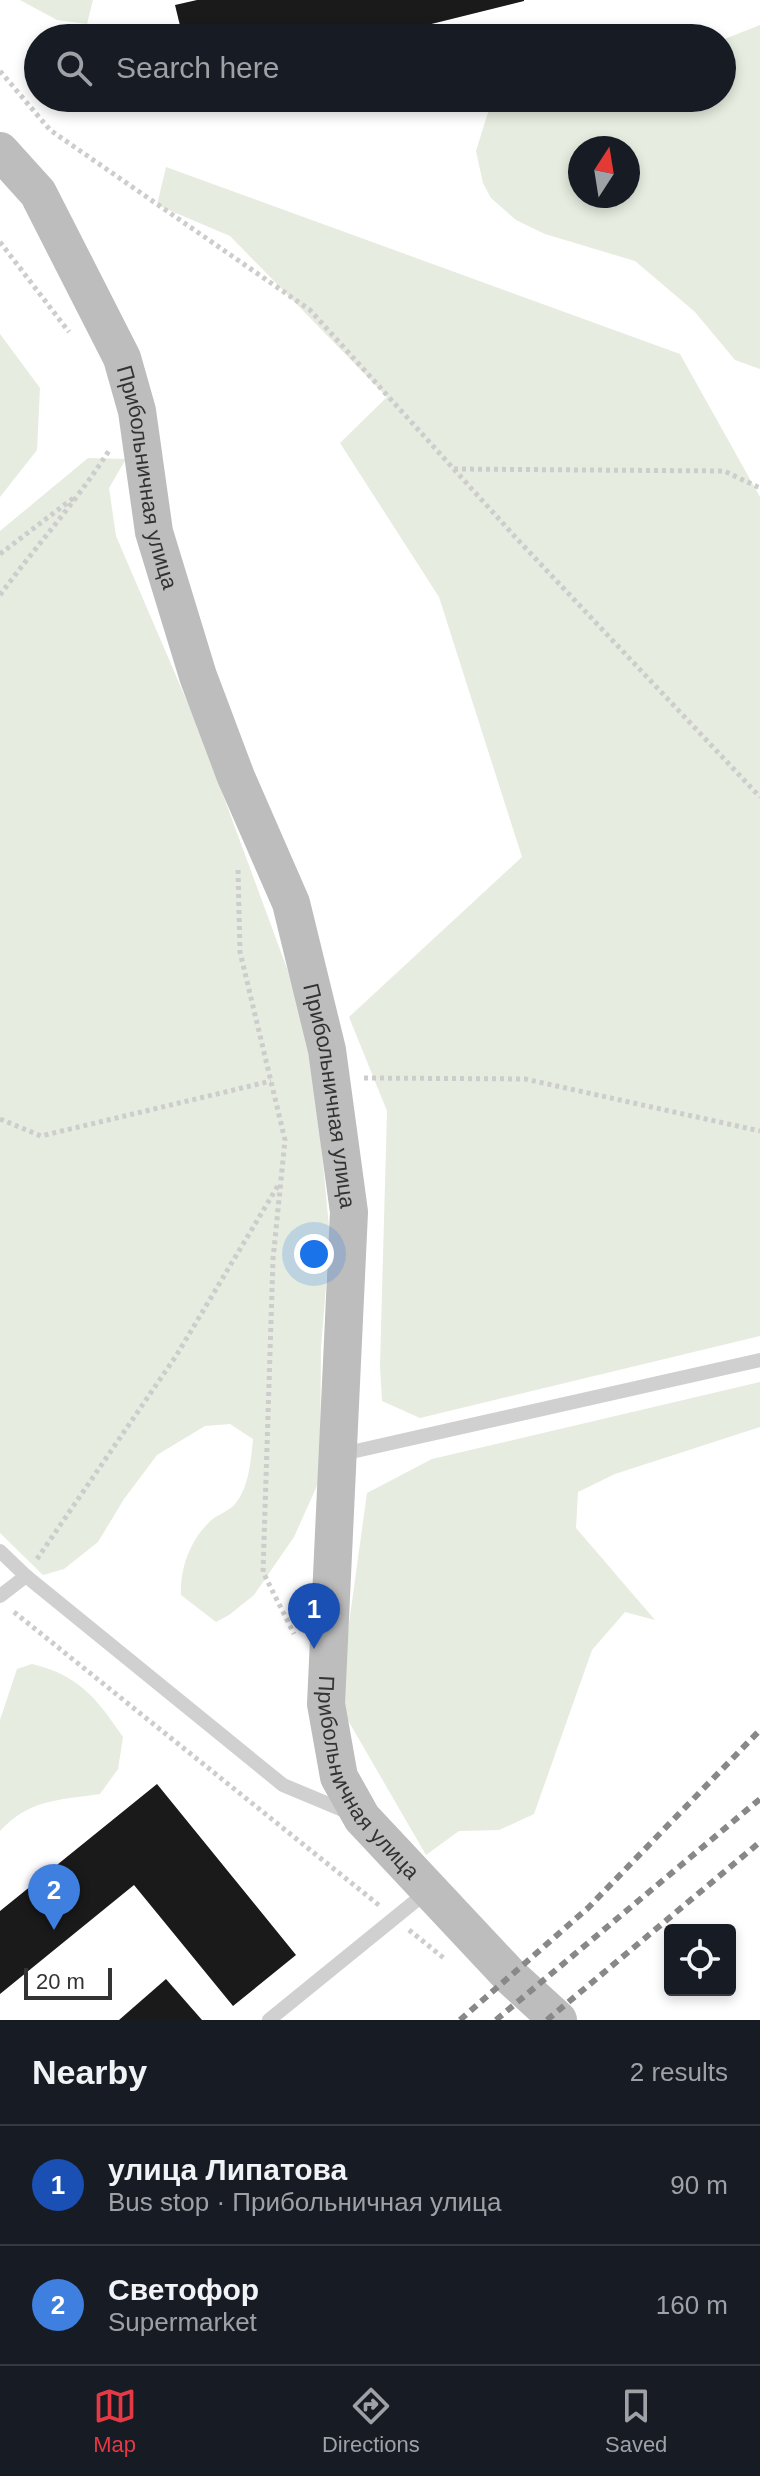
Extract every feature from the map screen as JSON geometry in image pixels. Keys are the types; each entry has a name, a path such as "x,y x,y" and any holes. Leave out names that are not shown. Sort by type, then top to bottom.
{"street":[{"name":"Прибольничная улица","path":"0,151 38,193 122,358 137,411 154,532 198,676 236,777 291,903 327,1050 349,1212 326,1704 339,1777 362,1818 511,1977 558,2020"}],"lane":[{"path":"338,1455 760,1360"},
{"path":"0,1551 26,1576 283,1785 362,1818"},
{"path":"0,1596 26,1576"},
{"path":"269,2020 430,1890"}],"path":[{"path":"0,71 24,99"},
{"path":"35,112 50,130 310,310 760,797"},
{"path":"0,242 76,342"},
{"path":"0,595 85,490 113,444"},
{"path":"454,469 724,471 760,488"},
{"path":"0,554 85,490"},
{"path":"238,856 240,952 285,1140 273,1259 263,1572 298,1641"},
{"path":"331,1078 525,1079 760,1131"},
{"path":"0,1119 41,1136 271,1081"},
{"path":"26,1576 176,1356 281,1181"},
{"path":"12,1611 454,1967"}],"shaded area":[{"path":"20,0 93,0 87,24 57,20"},
{"path":"760,25 760,369 735,360 695,312 635,261 545,234 516,220 491,198 483,183 476,151 488,112 736,112 736,34"},
{"path":"166,167 680,354 760,497 760,1336 420,1418 382,1401 380,1366 387,1111 349,1017 522,857 439,597 340,443 387,397 230,236 157,205"},
{"path":"0,334 40,388 37,450 0,497"},
{"path":"88,458 126,459 109,488 116,536 198,727 310,1031 330,1237 321,1348 320,1479 294,1537 254,1595 216,1622 181,1595 181,1584 193,1543 214,1518 235,1504 246,1482 253,1439 230,1424 205,1426 157,1455 124,1499 98,1542 64,1569 43,1575 0,1533 0,531"},
{"path":"760,1382 760,1427 615,1474 578,1492 576,1528 655,1620 625,1612 592,1650 534,1814 499,1830 459,1831 426,1855 338,1703 367,1493 432,1459"},
{"path":"32,1664 75,1682 95,1700 123,1737 118,1769 100,1794 34,1807 11,1820 0,1831 0,1720 17,1669"}],"building":[{"path":"197,0 524,0 431,24 180,24 175,5"},
{"path":"157,1784 296,1955 233,2006 134,1885 0,1994 0,1911"},
{"path":"166,1979 202,2020 119,2020"}],"railway":[{"path":"460,2020 588,1908 760,1730"},
{"path":"496,2020 760,1799"},
{"path":"547,2020 760,1842"}],"place":[{"name":"улица Липатова","path":"314,1649"},
{"name":"Светофор","path":"54,1930"}]}
